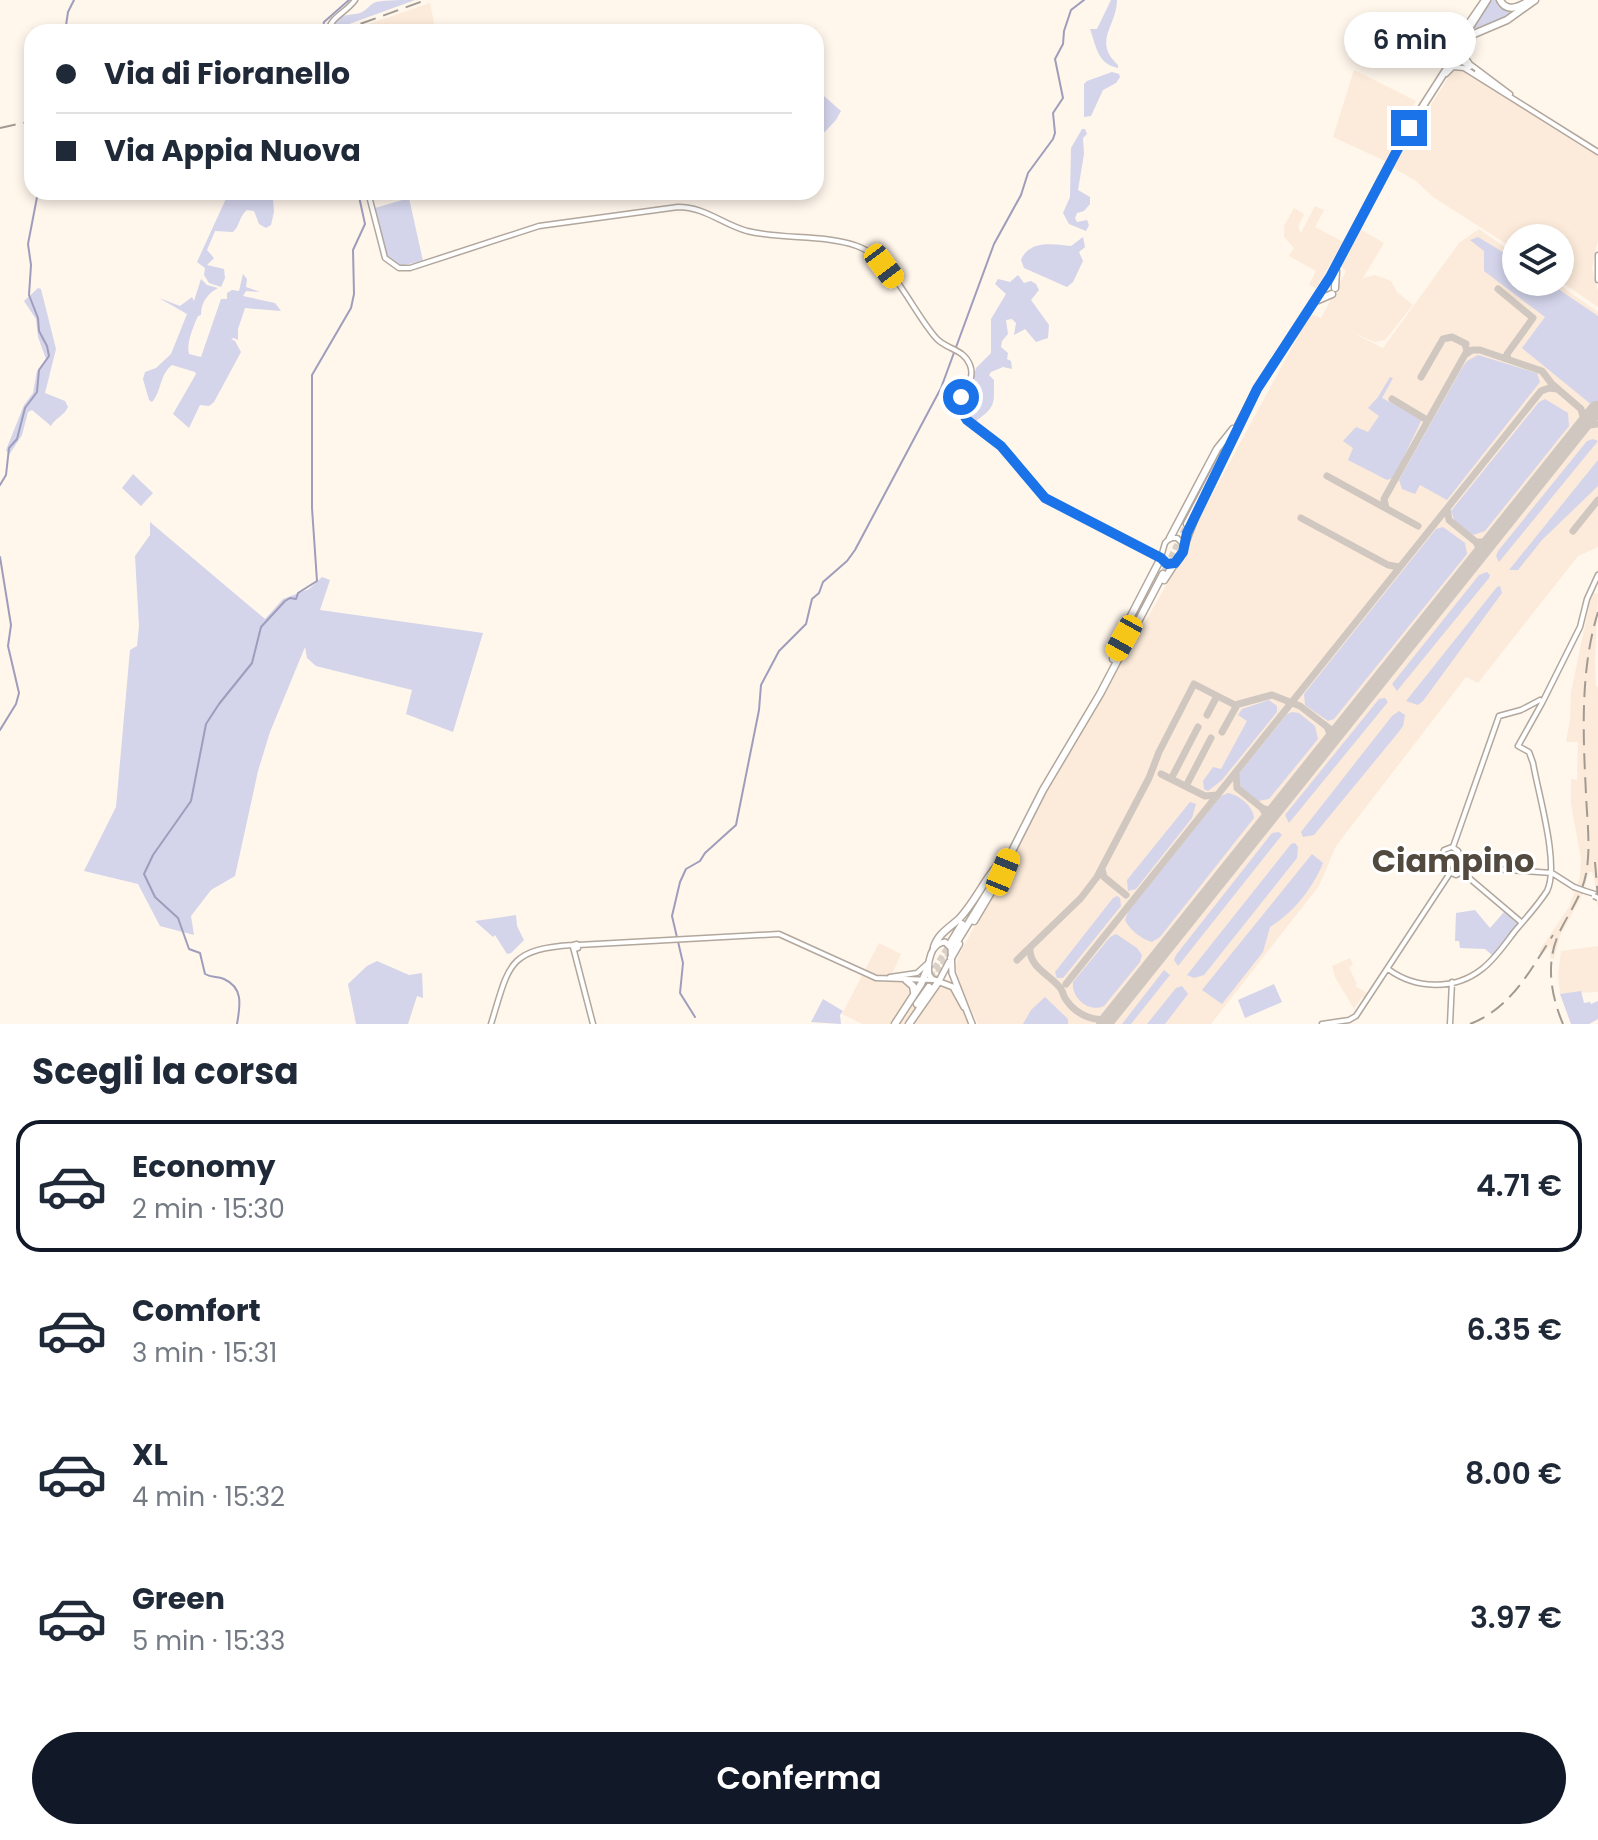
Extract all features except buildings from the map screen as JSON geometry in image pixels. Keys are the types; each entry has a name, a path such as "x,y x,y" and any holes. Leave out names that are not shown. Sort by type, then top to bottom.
{"main road":[{"path":"1186,523 1255,386 1328,274 1406,126 1486,0"},
{"path":"1500,0 1503,6 1510,8 1533,0"},
{"path":"1184,546 1235,428 1343,252 1409,128 1462,44 1476,32 1500,23 1533,0"},
{"path":"1308,311 1319,299 1334,291 1334,277 1343,252"},
{"path":"1170,538 1217,449 1235,428"},
{"path":"1114,661 1119,639 1161,554"},
{"path":"1114,661 1127,648 1175,563"},
{"path":"953,944 1007,857 1094,704 1161,573"},
{"path":"902,1024 925,984 928,964 938,937 962,915 993,868 1007,857"},
{"path":"902,1024 937,981 996,886 1007,857"},
{"path":"934,947 939,942 947,943 951,948 952,973 964,1007"},
{"path":"928,964 929,976 954,988 972,1024"},
{"path":"902,1024 915,990 906,980"},
{"path":"909,1004 925,984"}],"street":[{"path":"330,24 355,0"},
{"path":"1455,42 1486,0"},
{"path":"1500,23 1470,39 1463,55 1471,65 1519,100 1598,152"},
{"path":"1457,58 1507,94"},
{"path":"1409,128 1447,72 1455,67 1466,68 1519,100"},
{"path":"370,200 384,257 399,268 410,268 539,226 678,207 699,209 750,232 856,246 877,259 937,338 961,353 971,371 970,381 960,401 962,414 973,426 1001,446 1045,498 1152,554 1161,554"},
{"path":"1598,255 1598,280"},
{"path":"1170,538 1179,539 1184,546 1175,563 1167,564 1161,554 1170,538"},
{"path":"1388,969 1414,983 1452,982 1483,969 1546,893 1552,873 1542,812 1532,760 1529,752 1518,746 1580,627 1588,595 1598,575"},
{"path":"1453,847 1501,715 1540,702"},
{"path":"1522,923 1463,870 1458,851 1453,847 1447,848 1442,854 1450,873 1456,875 1463,870 1552,873 1574,887 1593,894"},
{"path":"1322,1024 1354,1018 1450,873"},
{"path":"491,1024 514,964 539,948 779,934 820,950 866,974 925,984 937,981"},
{"path":"575,948 593,1024"},
{"path":"884,979 917,973 928,964"},
{"path":"1450,1024 1452,982"}],"shaded area":[{"path":"415,0 349,24 332,24 338,18 360,13 376,2"},
{"path":"1111,0 1117,0 1116,9 1106,41 1110,56 1118,68 1101,58 1090,29 1097,29"},
{"path":"1490,0 1497,0 1510,11 1518,10 1464,40"},
{"path":"430,3 434,24 369,24"},
{"path":"1458,62 1598,155 1598,240 1592,268 1598,291 1598,307 1574,291 1574,224 1502,224 1502,241 1392,167"},
{"path":"1354,70 1416,101 1385,161 1333,137"},
{"path":"1112,72 1120,77 1103,90 1091,116 1084,117 1084,84"},
{"path":"824,96 841,111 824,133"},
{"path":"1082,129 1087,134 1083,138 1084,154 1078,190 1090,197 1090,204 1075,218 1077,222 1087,220 1089,225 1086,231 1069,224 1063,213 1070,197 1071,148"},
{"path":"225,200 273,200 271,225 266,228 259,224 254,211 247,210 233,232 215,231 207,250 214,258 207,265 224,269 225,278 221,287 209,283 204,275 205,268 197,262"},
{"path":"409,200 423,261 399,266 387,257 375,208"},
{"path":"1315,206 1324,210 1315,227 1343,242 1316,288 1309,285 1316,271 1289,256 1294,248 1284,237 1284,226 1294,208 1304,214 1298,227 1301,233"},
{"path":"1360,229 1384,243 1363,278 1375,275 1391,281 1397,292 1413,305 1385,340 1375,342 1353,333 1383,348 1459,243 1479,229 1502,245 1502,296 1574,295 1598,312 1598,547 1578,556 1478,683 1466,677 1336,846 1319,886 1211,1024 978,1024 959,984 956,968 958,957 1038,807 1182,558 1186,543 1310,314 1321,318 1346,271 1340,266"},
{"path":"1083,237 1085,247 1079,252 1083,261 1073,282 1067,287 1024,268 1021,260 1030,249 1042,245 1071,246"},
{"path":"1478,237 1502,252 1502,285 1484,271 1484,251 1470,240"},
{"path":"243,274 247,279 246,287 260,292 246,291 243,296 275,303 281,311 245,308 238,340 231,339 241,352 214,402 209,406 200,405 189,428 173,414 195,372 172,365 152,402 143,379 145,372 156,368 171,354 187,314 159,298 180,306 192,297 194,301 201,279 207,285 218,288 204,302 189,340 189,354 201,357 221,299 227,299 227,293 232,290 239,291"},
{"path":"1018,275 1024,283 1031,281 1036,284 1039,290 1031,300 1049,325 1048,338 1036,342 1025,329 1014,335 1016,323 1012,319 1006,320 1008,334 1001,347 1008,353 1007,359 1011,361 1012,369 1003,367 989,375 994,380 993,404 976,424 965,410 964,399 976,368 991,353 991,319 1006,294 995,284 998,279 1010,282"},
{"path":"38,288 41,289 56,349 45,393 65,401 68,407 51,426 32,410 28,412 22,435 9,455 6,450 24,405 33,393 37,371 46,359 38,337 36,319 24,301"},
{"path":"1517,296 1569,296 1598,316 1598,410 1522,348 1545,317"},
{"path":"1478,355 1537,373 1540,382 1447,500 1420,485 1415,494 1402,489 1399,480 1462,368"},
{"path":"1390,377 1393,378 1382,398 1422,419 1396,473 1387,480 1348,460 1353,448 1343,441 1356,427 1368,432 1379,416 1368,408"},
{"path":"1545,399 1568,413 1569,426 1485,531 1473,535 1455,522 1451,511 1539,402"},
{"path":"1587,441 1598,441 1499,562 1496,556 1498,551"},
{"path":"1598,460 1598,486 1542,540 1518,570 1509,570"},
{"path":"133,474 153,493 141,506 122,488"},
{"path":"150,522 265,619 283,599 309,589 322,577 330,580 320,610 483,633 453,732 406,714 412,690 316,666 307,658 305,647 270,732 258,771 235,876 211,890 191,916 194,935 160,926 138,884 84,871 116,807 130,650 137,646 139,626 135,556 150,535"},
{"path":"1443,527 1465,543 1467,554 1334,719 1328,721 1305,705 1304,694 1436,529"},
{"path":"1487,572 1489,578 1397,691 1392,684 1479,575"},
{"path":"1500,586 1502,593 1423,701 1418,705 1406,701 1497,587"},
{"path":"1592,592 1598,594 1595,661 1598,687 1598,908 1594,878 1589,872 1582,895 1560,936 1554,959 1550,958 1551,945 1542,955 1539,951 1569,907 1580,877 1581,859 1571,804 1571,779 1577,780 1578,742 1566,742 1571,692"},
{"path":"1385,698 1388,702 1289,823 1285,815 1379,699"},
{"path":"1269,700 1277,706 1277,712 1222,780 1208,791 1204,789 1203,781 1213,767 1221,769 1247,721 1238,715 1242,709"},
{"path":"1399,711 1405,715 1403,726 1397,734 1314,835 1303,837 1301,832"},
{"path":"1299,713 1315,726 1318,739 1269,799 1258,801 1241,788 1238,775 1287,714"},
{"path":"1228,793 1245,802 1254,818 1160,937 1152,942 1144,939 1127,924 1128,912 1221,796"},
{"path":"1190,802 1196,804 1192,818 1136,889 1128,891 1127,880"},
{"path":"1272,833 1282,835 1178,966 1174,960 1176,955"},
{"path":"1295,843 1298,847 1297,858 1204,975 1194,978 1187,975 1291,844"},
{"path":"1312,854 1323,863 1314,882 1294,907 1270,927 1263,952 1222,1004 1202,990"},
{"path":"1117,896 1121,906 1063,978 1057,978 1055,972"},
{"path":"1475,910 1490,928 1504,912 1518,924 1492,955 1485,949 1460,948 1459,941 1455,941 1456,913"},
{"path":"516,915 517,926 524,940 507,954 495,935 493,937 475,921"},
{"path":"1116,934 1137,948 1142,955 1140,962 1104,1006 1087,1006 1075,993 1073,982 1110,937"},
{"path":"879,943 901,954 890,979 939,981 953,987 972,1024 862,1024 842,1014"},
{"path":"1598,946 1598,992 1560,994 1558,975 1561,951"},
{"path":"1350,958 1353,964 1349,968 1357,984 1355,986 1369,994 1366,999 1362,997 1354,1009 1332,966"},
{"path":"377,961 409,975 422,973 423,998 417,996 408,1024 356,1024 348,984"},
{"path":"1164,970 1170,975 1131,1024 1122,1024"},
{"path":"1274,984 1282,1002 1245,1018 1238,1000"},
{"path":"1182,986 1188,994 1165,1024 1147,1024 1176,988"},
{"path":"1581,991 1584,1003 1598,1001 1598,1019 1589,1024 1571,1024 1560,994"},
{"path":"1045,997 1068,1019 1068,1024 1023,1024 1031,1010"},
{"path":"823,999 843,1011 841,1024 811,1022"}],"waterway":[{"path":"66,24 74,0"},
{"path":"324,24 349,0"},
{"path":"695,1017 680,993 683,963 672,916 680,882 686,869 700,861 736,825 759,710 761,685 779,651 806,624 812,599 819,593 823,582 855,550 941,388 994,244 1021,195 1028,173 1053,139 1053,113 1063,98 1055,59 1063,44 1071,10 1084,0"},
{"path":"0,485 6,475 9,448 17,439 25,408 37,392 39,370 49,356 29,295 31,265 28,244 36,200"},
{"path":"237,1024 239,1004 235,987 224,979 205,974 200,953 189,949 178,918 155,897 144,874 153,855 191,801 206,724 252,663 261,627 285,601 296,599 298,593 317,581 312,508 312,375 351,308 354,294 353,250 365,224 360,200"},
{"path":"0,557 11,625 8,646 19,693 0,730"}],"taxiway":[{"path":"1498,289 1533,318 1507,354 1508,359"},
{"path":"1421,377 1443,339 1452,337 1466,344"},
{"path":"1386,508 1384,499 1467,351 1465,344"},
{"path":"1465,355 1472,350 1480,350 1542,371 1581,409 1584,420 1579,432"},
{"path":"1066,984 1541,391 1557,389"},
{"path":"1392,399 1427,420"},
{"path":"1580,430 1598,424"},
{"path":"1327,476 1418,526"},
{"path":"1573,531 1598,500"},
{"path":"1447,509 1449,520 1476,542 1490,542"},
{"path":"1301,518 1388,565 1399,567"},
{"path":"1476,542 1478,557"},
{"path":"1017,960 1081,898 1097,877 1194,684 1235,705 1272,695 1300,706 1330,729 1336,730 1344,725"},
{"path":"1207,715 1217,696"},
{"path":"1222,732 1237,705"},
{"path":"1171,779 1198,727"},
{"path":"1327,745 1331,738 1328,729"},
{"path":"1186,786 1211,738"},
{"path":"1236,773 1237,788 1262,808 1271,811 1278,807"},
{"path":"1161,774 1205,796 1217,795"},
{"path":"1262,808 1266,815 1264,825"},
{"path":"1102,869 1104,877 1126,895"},
{"path":"1030,950 1034,962 1057,984 1076,1010 1093,1018 1110,1017"}],"runway":[{"path":"1104,1024 1596,409"}],"tunnel":[{"path":"1455,42 1452,50 1456,58"},
{"path":"1163,574 1187,524"},
{"path":"925,984 951,942"},
{"path":"933,980 952,949"}],"railway":[{"path":"360,24 426,0"},
{"path":"0,128 24,123"},
{"path":"1563,1024 1552,988 1551,965 1556,941 1582,889 1586,874 1584,702 1588,656 1598,612"},
{"path":"1595,862 1598,898"},
{"path":"1470,1024 1508,998 1553,935"}],"district":[{"name":"Ciampino","path":"1453,861"}],"route":[{"path":"961,397 960,409 967,420 1001,446 1050,502 1161,558 1167,564 1175,563 1183,552 1187,533 1257,389 1330,277 1409,128"}]}
